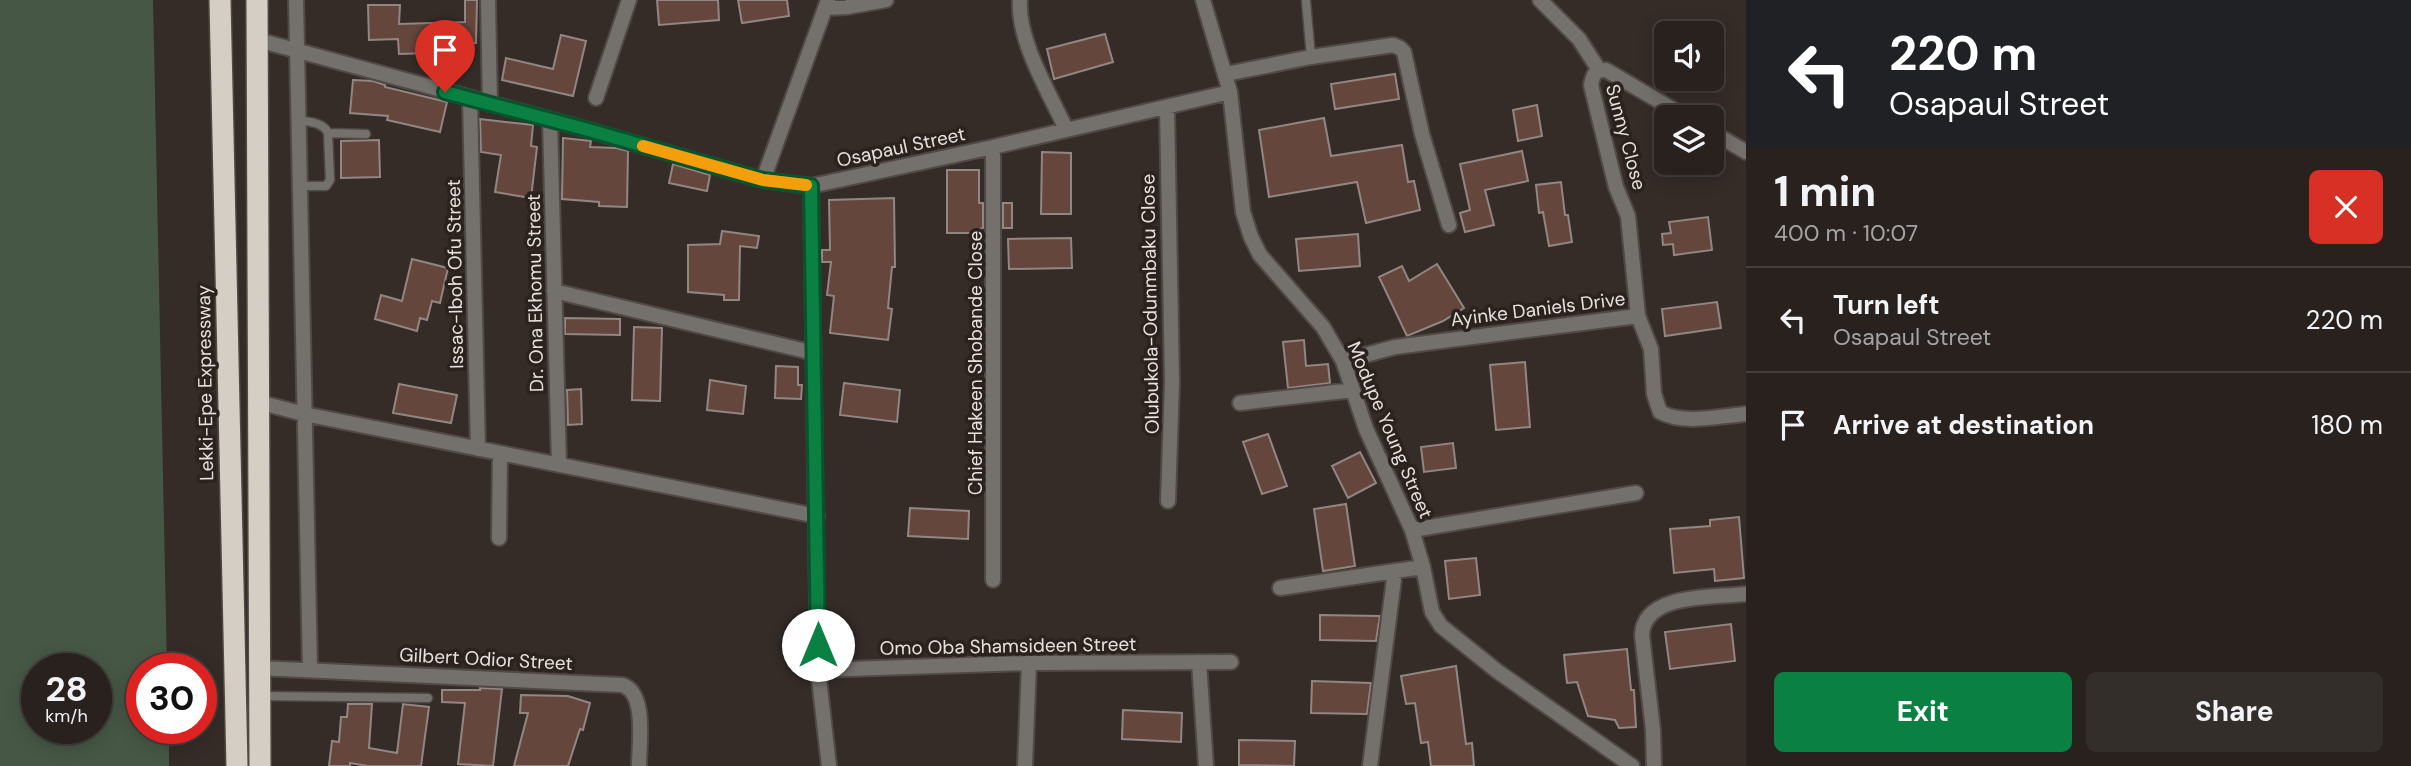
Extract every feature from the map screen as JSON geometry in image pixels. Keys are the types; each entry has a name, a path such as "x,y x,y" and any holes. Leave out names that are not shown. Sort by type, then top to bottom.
{"highway":[{"name":"Lekki-Epe Expressway","path":"220,0 236,766"},
{"path":"257,0 260,766"}],"street":[{"path":"296,0 310,669"},
{"path":"488,0 490,104"},
{"path":"596,98 629,0"},
{"path":"763,180 826,4 846,7 886,0"},
{"path":"1020,0 1021,20 1032,54 1066,128"},
{"name":"Modupe Young Street","path":"1203,0 1230,92 1243,212 1251,236 1260,255 1323,327 1343,361 1366,429 1412,530 1430,605 1441,626 1497,671 1632,766"},
{"path":"1540,0 1579,39 1599,70"},
{"name":"Osapaul Street","path":"258,40 763,180 811,186 1230,92"},
{"path":"1226,74 1311,57 1393,46 1403,50 1422,134 1449,225"},
{"name":"Sunny Close","path":"1638,316 1628,216 1616,187 1591,85 1594,74 1599,70 1606,71 1665,105"},
{"name":"Issac-Iboh Ofu Street","path":"470,99 478,449"},
{"name":"Olubukola-Odunmbaku Close","path":"1167,107 1171,382 1168,501"},
{"name":"Dr. Ona Ekhomu Street","path":"550,120 559,465"},
{"path":"1724,139 1746,152"},
{"name":"Chief Hakeen Shobande Close","path":"993,147 993,580"},
{"path":"811,186 818,670 829,766"},
{"path":"554,290 814,353"},
{"name":"Ayinke Daniels Drive","path":"1343,361 1395,347 1638,316 1649,340 1654,394 1662,414 1688,418 1746,414"},
{"path":"1240,403 1353,390"},
{"path":"258,402 304,414 817,516"},
{"path":"499,538 500,453"},
{"path":"1412,530 1636,493"},
{"path":"1280,588 1423,567"},
{"path":"1370,766 1395,570"},
{"path":"1654,766 1643,622 1655,609 1674,602 1746,594"},
{"path":"1199,662 1206,766"},
{"name":"Omo Oba Shamsideen Street","path":"818,670 1029,663 1231,662"},
{"path":"1025,766 1029,663"},
{"name":"Gilbert Odior Street","path":"259,668 628,686 638,702 639,766"}],"lane":[{"path":"1306,1 1311,57"},
{"path":"298,120 322,125 328,133 329,184 299,186"},
{"path":"328,133 366,134"},
{"path":"259,696 428,698"}],"green space":[{"path":"0,0 153,0 167,653 126,653 126,744 169,744 169,766 0,766"}],"building":[{"path":"465,0 477,0 476,43 460,43 460,52 399,54 398,39 369,40 368,5 400,5 399,24 465,22"},
{"path":"657,0 718,0 719,20 659,25"},
{"path":"738,0 787,0 789,16 742,23"},
{"path":"1105,34 1113,62 1054,79 1047,49"},
{"path":"561,35 586,41 573,96 502,80 506,58 553,69"},
{"path":"1395,74 1399,99 1335,109 1331,84"},
{"path":"353,80 373,81 385,87 447,102 440,132 387,120 388,116 350,113"},
{"path":"1537,105 1542,136 1518,141 1513,110"},
{"path":"1324,118 1331,156 1402,145 1408,182 1414,181 1420,210 1366,223 1357,182 1269,197 1259,130"},
{"path":"480,119 533,125 531,146 537,147 531,198 495,192 501,155 481,152"},
{"path":"563,138 591,141 590,147 628,151 627,207 599,206 599,202 562,199"},
{"path":"379,140 380,177 341,178 341,141"},
{"path":"1522,151 1528,181 1485,190 1494,225 1465,232 1460,213 1470,210 1460,164"},
{"path":"1042,152 1071,153 1071,214 1041,214"},
{"path":"673,164 710,175 707,191 669,183"},
{"path":"947,170 979,170 979,203 983,203 983,228 979,229 979,233 947,233"},
{"path":"1561,182 1572,242 1549,246 1543,212 1539,213 1536,185"},
{"path":"894,198 895,267 892,267 888,308 892,309 888,340 830,333 834,296 827,295 831,262 822,262 822,250 830,250 829,200"},
{"path":"1003,203 1012,203 1012,228 1003,228"},
{"path":"1708,217 1712,250 1674,255 1673,244 1663,245 1662,234 1671,233 1669,222"},
{"path":"722,231 759,236 757,248 740,246 739,300 724,300 724,295 688,292 688,245 720,244"},
{"path":"1358,234 1360,266 1299,271 1296,239"},
{"path":"1071,238 1072,268 1009,269 1008,239"},
{"path":"412,259 448,268 440,303 432,301 427,320 420,318 417,331 375,319 381,295 402,301"},
{"path":"1437,264 1464,308 1443,321 1407,336 1379,277 1402,266 1409,281"},
{"path":"1717,302 1721,328 1665,336 1662,309"},
{"path":"565,318 620,319 620,335 565,334"},
{"path":"634,327 662,328 660,401 632,400"},
{"path":"1304,340 1306,366 1328,364 1330,383 1288,388 1283,342"},
{"path":"1525,362 1530,427 1496,430 1490,365"},
{"path":"776,366 798,367 798,385 802,385 801,399 775,398"},
{"path":"710,380 746,386 743,414 707,410"},
{"path":"844,383 900,390 897,422 840,415"},
{"path":"399,384 457,395 451,423 393,413"},
{"path":"581,389 582,424 568,425 567,390"},
{"path":"1268,434 1287,486 1262,494 1243,442"},
{"path":"1453,443 1456,468 1424,472 1421,447"},
{"path":"1360,452 1376,483 1348,498 1332,466"},
{"path":"1346,504 1355,566 1323,571 1314,509"},
{"path":"910,508 969,511 968,539 908,536"},
{"path":"1739,517 1744,578 1715,581 1714,569 1674,573 1670,529 1710,526 1710,520"},
{"path":"1476,558 1480,595 1449,599 1445,561"},
{"path":"1320,615 1380,616 1376,641 1320,640"},
{"path":"1731,624 1735,661 1670,669 1665,632"},
{"path":"1627,649 1631,690 1634,690 1636,727 1619,728 1615,720 1588,716 1577,682 1567,683 1564,655"},
{"path":"1456,666 1466,744 1472,743 1474,766 1431,766 1428,742 1421,743 1415,703 1406,704 1401,676"},
{"path":"1312,681 1371,683 1367,714 1311,713"},
{"path":"502,689 493,766 458,764 465,703 442,702 442,690"},
{"path":"521,695 568,696 590,703 583,730 580,729 568,766 514,766 528,713 520,713"},
{"path":"348,704 372,704 369,748 397,753 403,704 429,707 421,766 368,766 350,763 350,766 329,766 332,741 339,742 341,717 347,717"},
{"path":"1123,710 1182,713 1181,742 1122,739"},
{"path":"1239,740 1295,741 1294,766 1239,765"}],"slow traffic":[{"path":"643,146 763,180 806,185"}],"route":[{"path":"445,92 763,180 811,186 818,645"}]}
